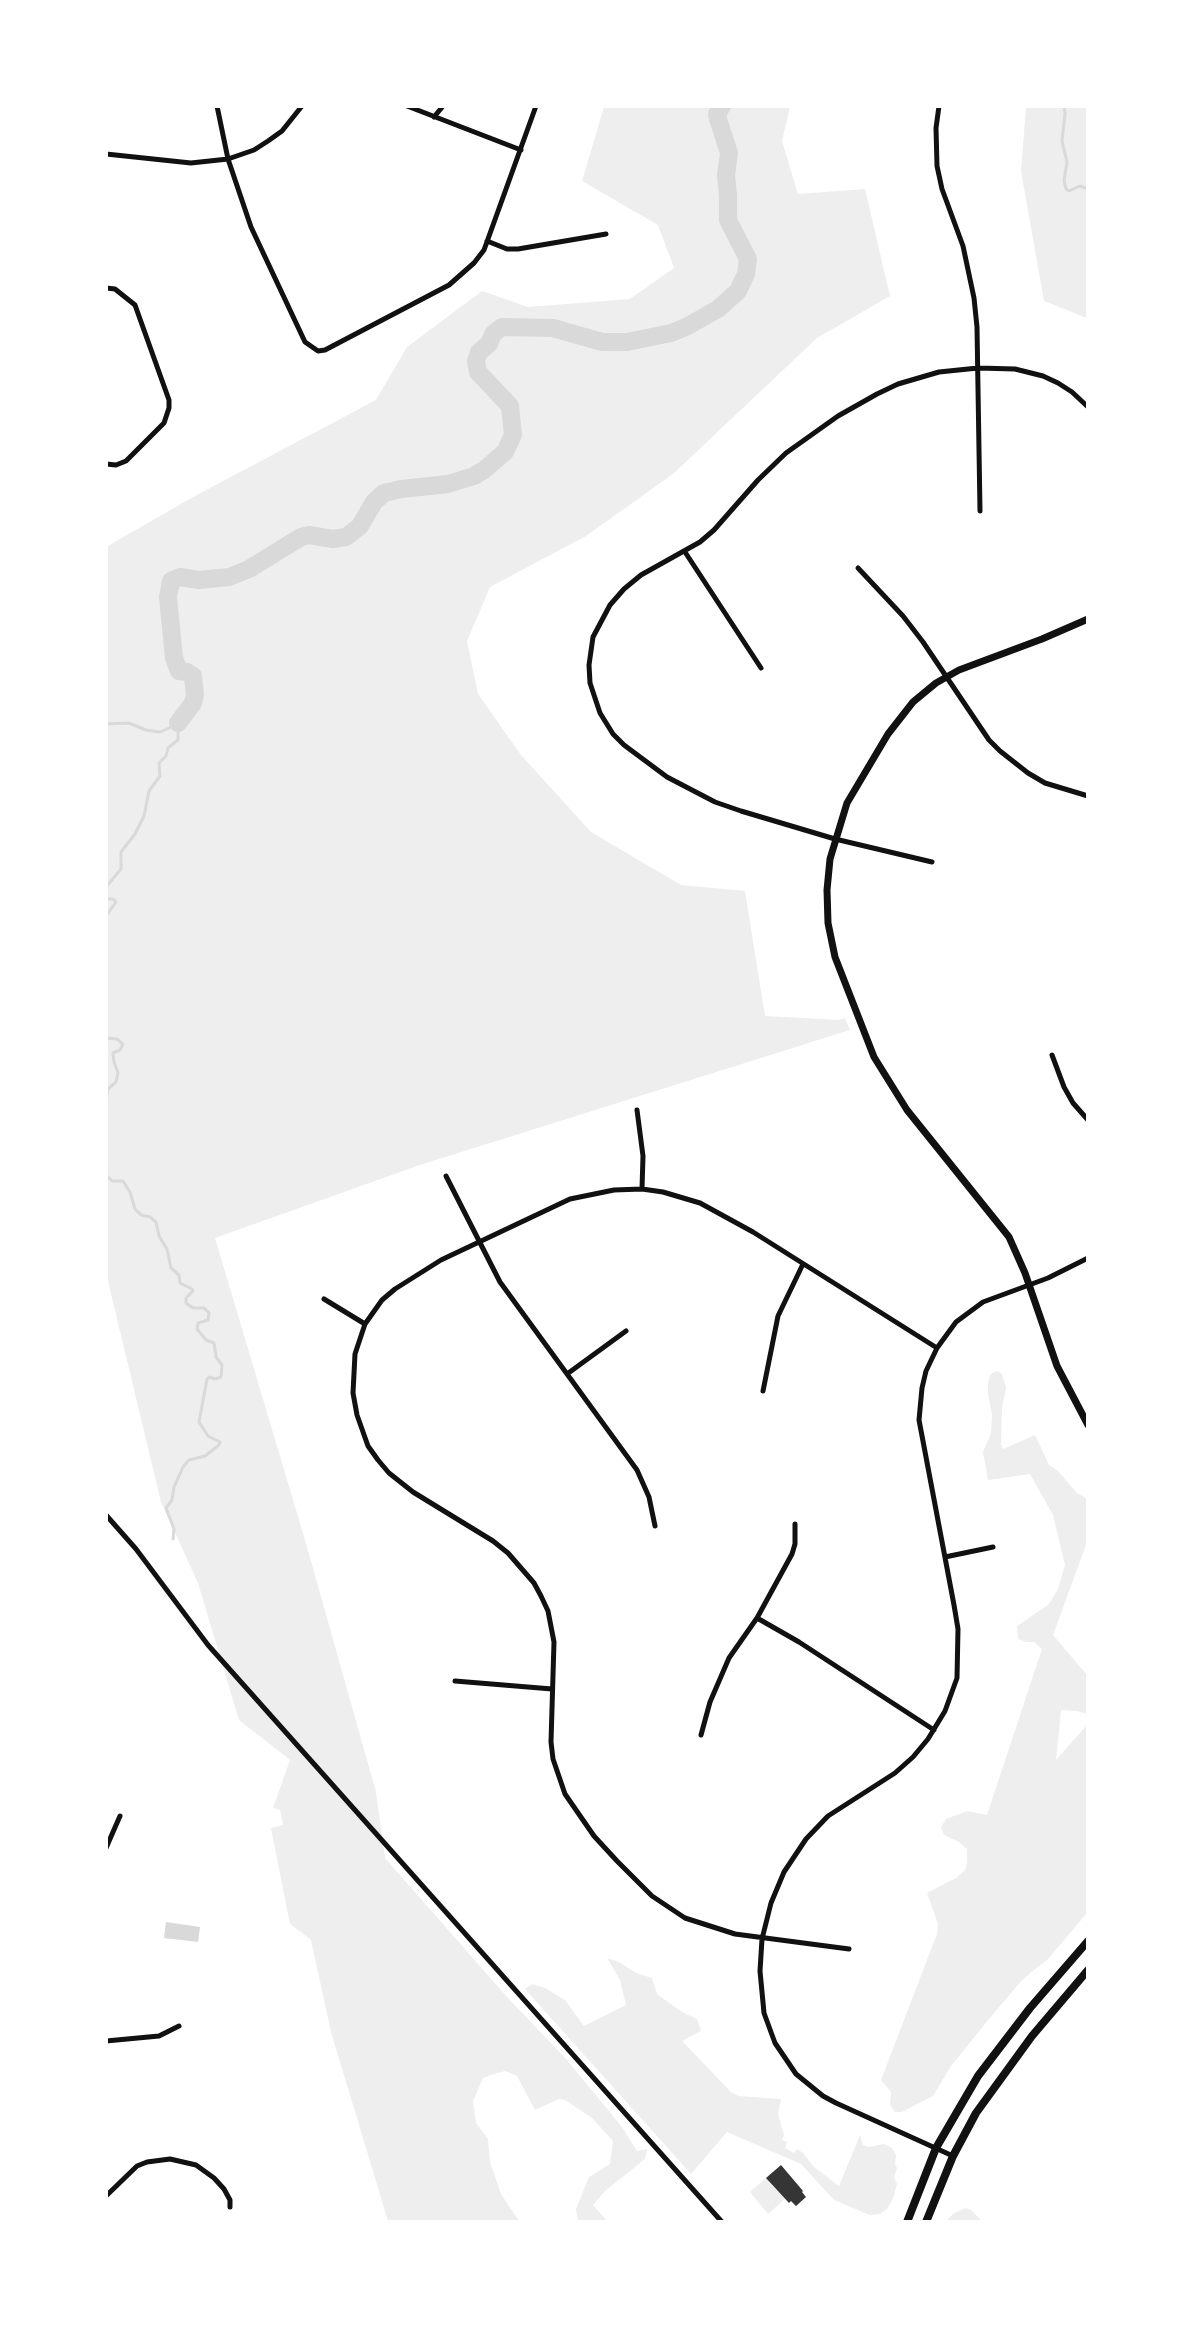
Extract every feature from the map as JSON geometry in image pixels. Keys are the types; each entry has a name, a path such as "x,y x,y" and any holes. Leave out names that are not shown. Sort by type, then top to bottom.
{"main road":[{"path":"907,2222 936,2148 978,2076 996,2050 1088,1941"},
{"path":"926,2222 953,2156 989,2094 1032,2036 1088,1970"}],"street":[{"path":"217,106 228,159 256,240 305,342 314,349 325,350 449,285 474,263 484,250 537,106"},
{"path":"107,155 191,163 228,159 254,150 282,131 302,106"},
{"path":"407,106 521,150"},
{"path":"434,117 443,106"},
{"path":"939,106 936,128 937,166 942,189 956,224 969,269 977,327 980,511"},
{"path":"487,241 507,249 518,249 606,234"},
{"path":"106,288 115,289 135,305 169,400 169,408 164,423 126,461 116,465 106,464"},
{"path":"932,862 835,839 741,811 691,791 649,765 613,734 600,713 590,683 589,665 593,637 601,620 624,589 641,575 685,552 714,530 758,480 786,453 838,416 877,393 939,372 978,368 1015,369 1043,376 1072,392 1088,407"},
{"path":"685,552 761,668"},
{"path":"858,568 903,616 989,740 1012,762 1045,783 1088,796"},
{"path":"1088,619 946,676 913,702 888,734 850,796 835,839 827,890 830,937 841,975 866,1041 882,1073 907,1110 1009,1237 1029,1284 1057,1366 1088,1425"},
{"path":"1052,1055 1064,1087 1088,1120"},
{"path":"637,1110 643,1156 642,1189"},
{"path":"446,1176 500,1282 638,1470 650,1497 655,1526"},
{"path":"849,1949 762,1939 704,1925 668,1908 636,1881 594,1836 572,1806 557,1775 551,1742 552,1628 544,1603 534,1583 519,1564 493,1541 438,1509 388,1473 368,1446 359,1423 353,1393 355,1354 365,1324 373,1311 395,1289 441,1260 570,1199 614,1190 642,1189 663,1192 700,1203 937,1348"},
{"path":"953,2156 830,2100 796,2074 775,2043 765,2013 760,1971 762,1939 771,1903 784,1872 806,1839 828,1816 895,1773 913,1757 934,1730 945,1711 957,1678 958,1629 919,1420 922,1388 937,1348 949,1331 972,1309 995,1296 1068,1269 1088,1258"},
{"path":"763,1391 778,1316 803,1264"},
{"path":"324,1299 365,1324"},
{"path":"567,1374 626,1330"},
{"path":"106,1515 136,1549 208,1646 722,2222"},
{"path":"701,1735 718,1679 757,1618 792,1554 795,1544 795,1524"},
{"path":"945,1557 993,1547"},
{"path":"757,1618 799,1641 934,1730"},
{"path":"455,1681 552,1689"},
{"path":"106,1848 120,1815"},
{"path":"106,2041 159,2036 179,2026"},
{"path":"106,2196 137,2166 147,2162 170,2159 196,2165 214,2178 230,2200 230,2207"}],"shaded area":[{"path":"604,107 790,107 782,141 798,194 865,189 890,296 817,338 673,474 586,536 490,587 467,641 478,694 521,755 591,832 681,885 745,891 765,1016 839,1020 845,1018 850,1030 420,1165 215,1238 305,1540 376,1792 385,1858 507,1997 567,2060 622,2127 637,2151 647,2149 645,2159 605,2191 593,2205 607,2221 578,2221 576,2209 589,2177 610,2164 613,2141 592,2118 565,2100 559,2099 535,2110 517,2076 505,2071 483,2078 473,2101 476,2123 488,2139 490,2162 501,2194 519,2221 388,2221 331,2032 311,1940 290,1924 271,1828 283,1825 280,1810 273,1808 290,1760 239,1720 198,1583 161,1502 107,1277 106,547 193,497 376,400 407,347 482,291 528,307 630,299 674,268 658,225 582,181"},
{"path":"1026,107 1087,107 1087,318 1044,301 1021,171"},
{"path":"997,1371 1002,1374 1006,1388 1002,1408 1001,1444 1003,1449 1035,1435 1049,1465 1057,1470 1077,1493 1087,1499 1087,1542 1053,1635 1087,1675 1087,1714 1061,1710 1056,1760 1087,1725 1087,1913 1048,1959 1023,1979 989,2019 951,2066 933,2096 902,2112 895,2112 890,2105 891,2092 881,2080 937,1934 938,1924 927,1893 956,1878 965,1870 967,1863 967,1849 959,1842 944,1835 941,1827 946,1819 967,1811 987,1815 1042,1649 1034,1642 1018,1639 1017,1626 1049,1604 1058,1589 1065,1565 1053,1515 1030,1474 988,1480 983,1452 991,1433 992,1415 988,1382 991,1374"},
{"path":"166,1922 200,1927 198,1942 164,1938"},
{"path":"607,1958 619,1962 636,1973 652,1978 657,1994 682,2012 697,2019 701,2031 682,2041 731,2092 738,2096 781,2099 778,2114 784,2135 782,2140 787,2142 785,2148 794,2153 797,2149 803,2153 814,2167 839,2186 860,2135 863,2145 869,2147 884,2144 892,2148 896,2155 897,2168 894,2177 897,2184 893,2199 887,2209 880,2214 870,2215 834,2200 801,2164 727,2132 691,2174 525,1989 532,1984 545,1988 565,2000 584,2026 626,2005 620,1980"},
{"path":"766,2178 785,2199 768,2214 750,2192"},
{"path":"966,2208 982,2221 946,2221 954,2213"}],"building":[{"path":"781,2165 806,2197 796,2206 791,2201 789,2203 766,2178"}],"waterway":[{"path":"178,723 193,703 195,695 193,676 179,671 174,658 168,597 171,581 180,577 199,580 229,577 249,569 301,537 309,535 333,539 346,537 360,526 374,502 384,493 448,484 474,476 484,470 505,452 513,435 510,406 478,372 476,361 479,352 489,344 493,334 502,327 553,328 602,342 627,342 671,333 686,327 718,309 738,291 746,274 748,259 728,220 726,175 729,153 717,114 722,106"},
{"path":"1064,106 1062,141 1067,162 1064,181 1066,189 1069,191 1080,186 1088,189"},
{"path":"106,724 129,723 146,730 160,732 176,725"},
{"path":"106,887 121,869 121,852 135,834 144,816 149,791 160,776 159,763 166,756 168,748 178,740 178,723"},
{"path":"106,899 113,899 116,902 106,916"},
{"path":"106,1038 117,1039 123,1044 120,1050 113,1053 118,1073 116,1082 108,1089 106,1102"},
{"path":"106,1175 112,1181 123,1181 130,1192 135,1209 141,1215 150,1217 156,1222 159,1236 167,1249 171,1268 179,1275 180,1283 193,1291 186,1298 186,1303 193,1308 204,1308 209,1313 208,1320 198,1323 197,1329 206,1340 214,1343 216,1357 222,1365 221,1377 207,1379 199,1422 208,1436 220,1442 205,1456 189,1460 183,1467 174,1487 172,1500 166,1508 174,1529 173,1539"}]}
